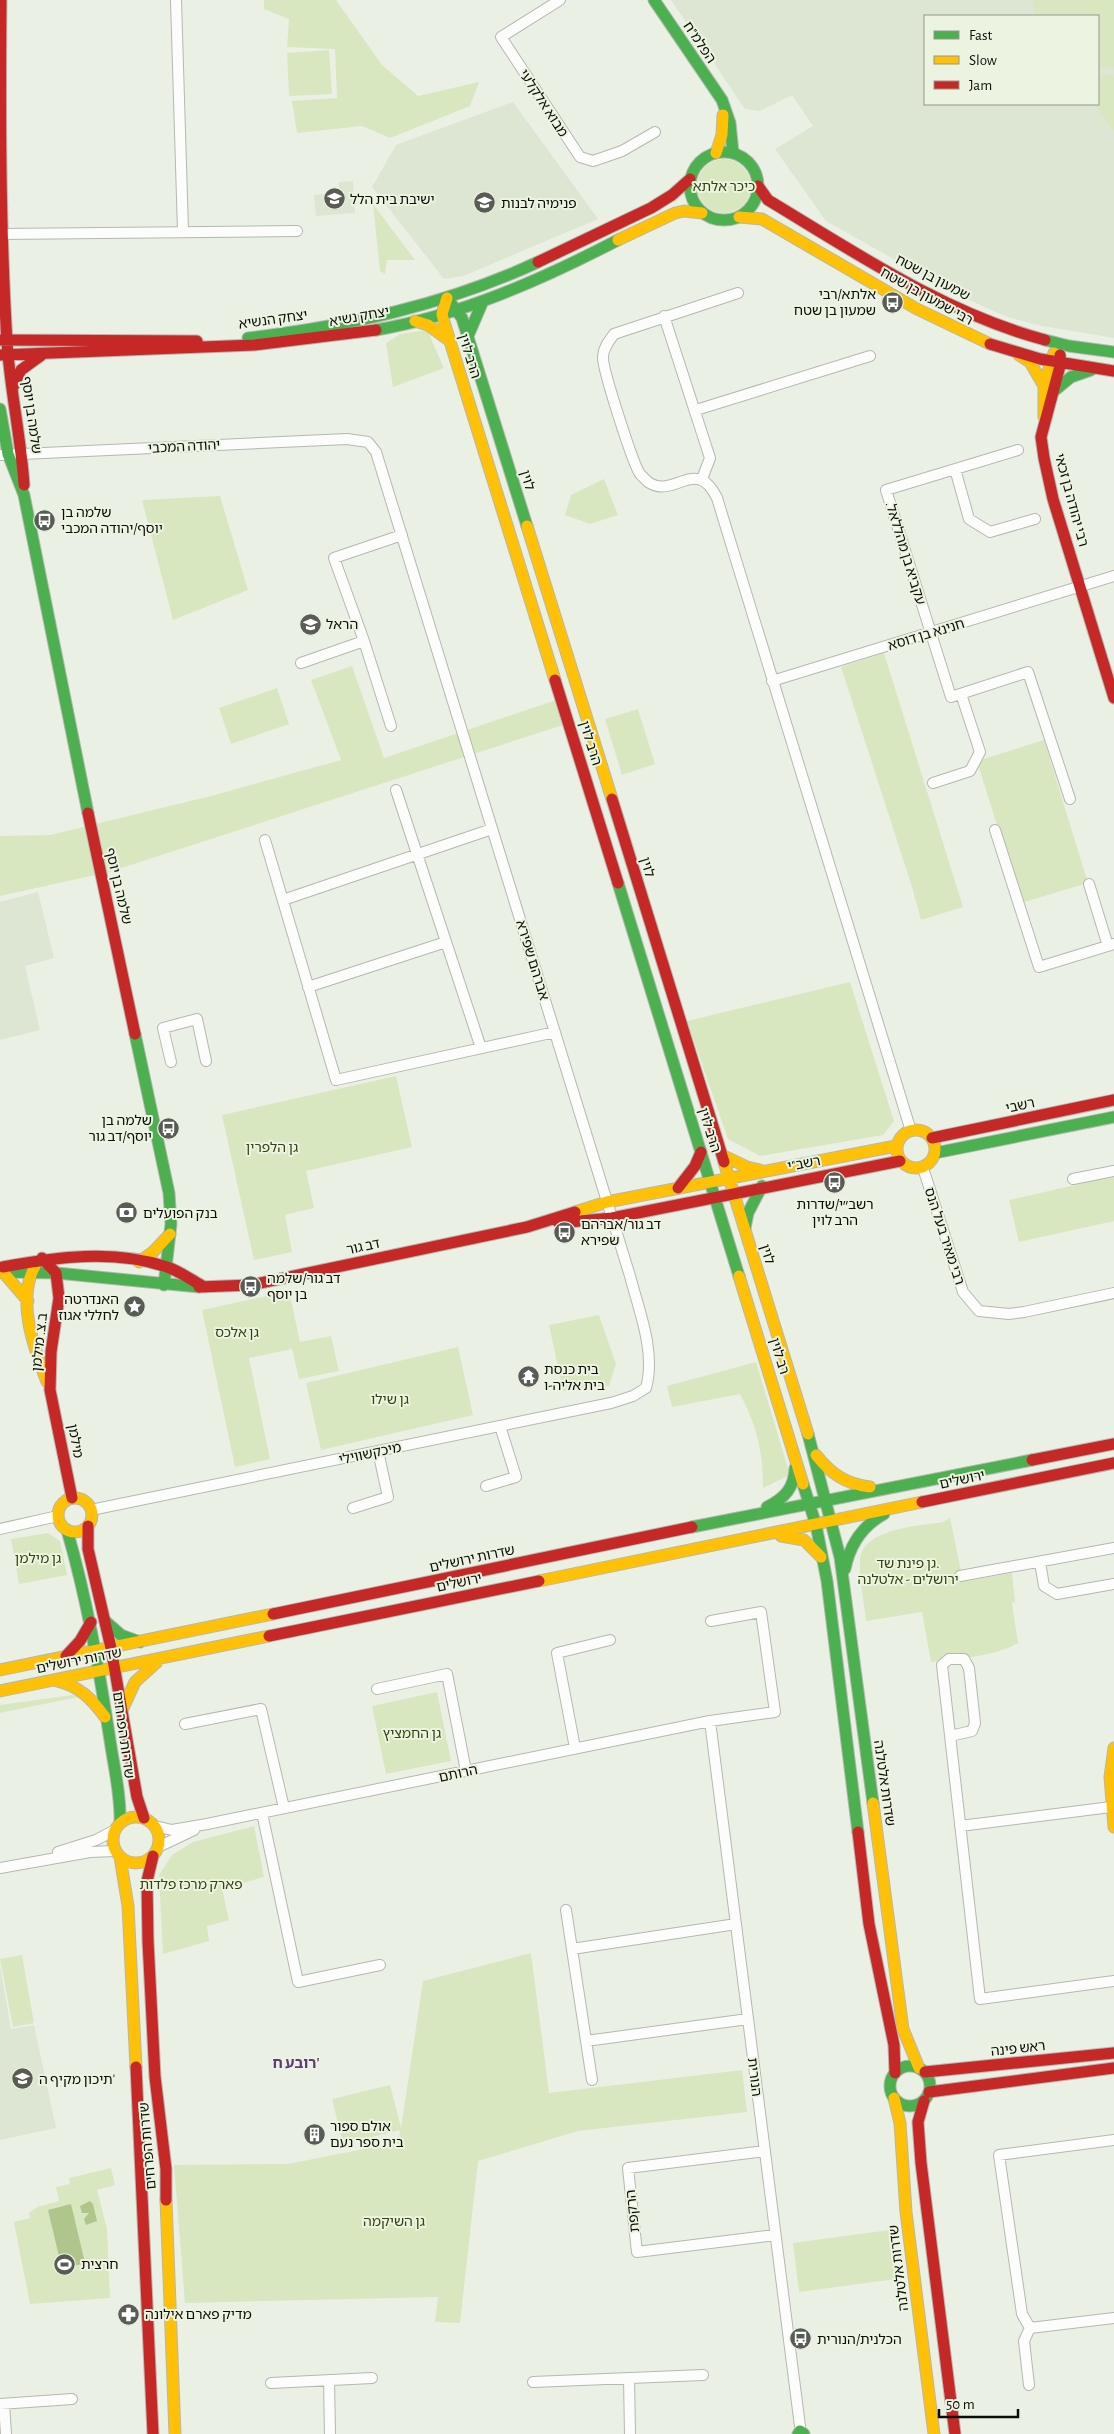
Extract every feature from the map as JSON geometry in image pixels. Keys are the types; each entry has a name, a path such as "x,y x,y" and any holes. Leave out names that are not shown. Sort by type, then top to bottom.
{"street":[{"name":"שלמה בן יוסף","path":"1,0 1,234 4,355 12,387 23,454 24,495 89,820 122,966 169,1193 170,1234 164,1284"},
{"path":"176,0 183,231"},
{"name":"מבוא אלקלעי","path":"560,0 501,37 580,157 593,161 622,151 655,132"},
{"name":"הפלמ\"ח","path":"654,0 722,100 730,123 733,153"},
{"path":"716,153 723,128 722,100"},
{"path":"716,153 733,153 744,158 751,165 756,173 758,186 753,204 739,217 720,220 702,213 691,198 690,179 700,162 716,153"},
{"name":"יצחק הנשיא","path":"3,340 218,341 332,325 447,298 528,267 671,197 690,179"},
{"name":"שמעון בן שטח","path":"758,186 768,200 954,306 995,325 1059,344 1114,352"},
{"name":"יצחק נשיא","path":"4,355 214,350 279,344 415,321 458,310 550,274 653,223 685,211 702,213"},
{"name":"רבי שמעון בן שטח","path":"739,217 762,219 929,316 972,337 1017,353 1114,371"},
{"path":"1,234 297,231"},
{"path":"738,293 614,334 606,346 602,358 621,424 640,473 649,482 658,485 668,485 694,478 702,479 708,482 717,498 911,1131"},
{"path":"442,314 447,298"},
{"name":"לוין","path":"447,298 458,310 468,336 722,1155 826,1500"},
{"path":"468,336 483,301"},
{"name":"הרב לוין","path":"442,314 714,1197"},
{"path":"664,316 710,458 702,479"},
{"path":"415,321 428,325 450,341"},
{"name":"רבי יהודה בן זכאי","path":"1059,344 1049,389 1042,437 1044,458 1054,499 1114,698"},
{"path":"1017,353 1030,362 1049,389 1074,374 1096,369"},
{"path":"12,387 21,370 43,354"},
{"path":"696,410 870,356"},
{"name":"שלמה בן יוסף","path":"0,408 4,454 24,495"},
{"name":"יהודה המכבי","path":"4,454 347,439 368,442"},
{"name":"אברהם שפירא","path":"368,442 376,452 402,534 630,1276 650,1357 650,1373 646,1388"},
{"name":".עקביא בן מהללאל","path":"930,633 886,490 1018,450"},
{"path":"955,469 969,519 990,532 1035,519"},
{"path":"391,726 364,640 334,558 402,534"},
{"name":"חנינא בן דוסא","path":"772,681 1114,576"},
{"path":"930,633 951,697 1028,672 1070,799"},
{"path":"301,664 364,640"},
{"path":"933,783 970,771 980,752 961,694"},
{"path":"396,790 481,1048"},
{"path":"283,900 492,829"},
{"path":"995,830 1038,967 1111,945 1089,884"},
{"path":"265,840 336,1080 555,1032"},
{"path":"308,987 446,942"},
{"path":"171,1062 163,1028 197,1019 206,1061"},
{"name":"רשבי","path":"932,1138 1114,1100"},
{"path":"935,1153 1114,1117"},
{"path":"911,1131 922,1131 932,1138 935,1153 933,1159 923,1168 910,1168 900,1161 896,1146 901,1136 911,1131"},
{"path":"728,1178 896,1146"},
{"path":"678,1188 695,1166 701,1152"},
{"path":"722,1155 747,1167 766,1171"},
{"name":"רשב\"י","path":"714,1197 762,1186 900,1161"},
{"name":"רבי מאיר בעל הנס","path":"923,1168 963,1292 979,1311 1009,1314 1114,1293"},
{"path":"1073,1179 1114,1170"},
{"name":"דב גור","path":"527,1227 607,1202 728,1178"},
{"path":"744,1231 748,1213 762,1186"},
{"name":"דב גור","path":"1,1271 56,1273 204,1287 251,1284 527,1227 612,1218 714,1197"},
{"name":"רב לוין","path":"714,1197 816,1525"},
{"path":"139,1262 153,1252 170,1234"},
{"path":"28,1301 18,1287 1,1271 42,1258 96,1257 167,1267 204,1287"},
{"path":"42,1258 56,1273"},
{"path":"29,1273 42,1258"},
{"name":"ב.צ. מילמן","path":"29,1273 28,1301 34,1344 50,1390"},
{"name":"ב.צ. מילמן","path":"50,1390 51,1352 58,1298 56,1273"},
{"path":"58,1298 81,1276"},
{"name":"מיכקשווילי","path":"91,1510 611,1403 633,1396 646,1388"},
{"name":"מילמן","path":"50,1390 72,1498"},
{"path":"486,1486 516,1477 500,1426"},
{"name":"ירושלים","path":"884,1488 1114,1444"},
{"path":"812,1450 834,1476 854,1485 884,1488"},
{"path":"353,1508 388,1497 378,1451"},
{"path":"749,1515 778,1501 792,1488 795,1481 795,1457"},
{"name":"ירושלים","path":"816,1525 1114,1463"},
{"name":"שדרות ירושלים","path":"66,1656 884,1488"},
{"path":"97,1651 78,1564 67,1530 60,1522 58,1516 63,1503 72,1498 86,1502 91,1510 92,1515 88,1526 88,1549 111,1648"},
{"name":"שדרות אלטלנה","path":"826,1500 832,1521 843,1582 903,2029 922,2070"},
{"path":"843,1582 846,1558 856,1537 874,1518 896,1508"},
{"path":"0,1529 58,1516"},
{"path":"760,1536 816,1525 824,1565 869,1924 894,2045 895,2073 890,2086 894,2098 899,2102 912,2106 927,2096 1114,2068"},
{"path":"67,1530 78,1531 88,1526"},
{"path":"760,1536 790,1536 799,1538 815,1548 824,1565"},
{"name":"ירושלים","path":"163,1658 760,1536"},
{"path":"960,1576 1114,1548"},
{"path":"1040,1562 1044,1586 1057,1594 1114,1584"},
{"name":"הרותם","path":"155,1826 172,1830 207,1824 710,1721 775,1712 761,1612 711,1621"},
{"path":"105,1621 122,1635 140,1642"},
{"path":"0,1670 66,1656 80,1641 91,1622"},
{"path":"575,1748 557,1653 610,1640"},
{"name":"שדרות הפרחים","path":"111,1648 137,1797 144,1818"},
{"name":"שדרות הפרחים","path":"97,1651 120,1807 118,1827"},
{"path":"122,1711 128,1692 136,1679 163,1658"},
{"name":"שדרות ירושלים","path":"0,1691 163,1658"},
{"path":"950,1736 972,1731 975,1723 968,1668 964,1659 949,1659 942,1665 960,1826 980,1999 1114,1981"},
{"path":"377,1689 447,1674 466,1771"},
{"path":"53,1680 66,1682 83,1691 96,1704 107,1720"},
{"path":"185,1724 261,1709 284,1808"},
{"name":"הנורית","path":"710,1721 801,2433"},
{"path":"1114,1748 1110,1763 1111,1807 1114,1827"},
{"path":"960,1826 1111,1807"},
{"path":"262,1813 298,1982 380,1965"},
{"path":"0,1868 17,1866 90,1852 118,1854 137,1864 156,1852 159,1836 155,1826 144,1818 132,1817 96,1840 17,1866"},
{"name":"הרותם","path":"156,1852 207,1824"},
{"path":"118,1827 113,1844 118,1854"},
{"name":"שדרות הפרחים","path":"156,1852 148,1870 147,1881 148,1941 155,2077 166,2169 167,2265 175,2434"},
{"name":"שדרות הפרחים","path":"118,1854 126,1885 128,1906 153,2434"},
{"path":"566,1910 592,2080"},
{"path":"572,1949 736,1924"},
{"path":"586,2041 748,2019"},
{"name":"ראש פינה","path":"922,2070 1114,2053"},
{"path":"895,2073 904,2067 922,2070 930,2081 918,2122 921,2163 955,2434"},
{"name":"שדרות אלטלנה","path":"894,2098 901,2129 906,2212 934,2434"},
{"path":"1030,2328 1022,2314 999,2156 1114,2140"},
{"name":"הרקפת","path":"765,2151 628,2168 637,2252 775,2235"},
{"path":"1030,2328 1114,2318"},
{"path":"1029,2385 1024,2341 1030,2328"},
{"path":"532,2382 703,2375"},
{"path":"271,2383 372,2378"},
{"path":"629,2378 630,2434"},
{"path":"329,2380 330,2434"},
{"path":"923,2434 928,2397"},
{"path":"6,2434 2,2404 72,2399"}],"shaded area":[{"path":"671,0 1114,0 1114,338 1042,326 1007,317 954,293 826,221 775,149 813,126 792,95 760,111 745,109"},
{"name":"פנימיה לבנות","path":"513,102 598,219 463,276 444,279 372,187 396,145"},
{"name":"ישיבת בית הלל","path":"353,181 355,213 316,216 314,195 339,193 339,182"},
{"path":"38,892 54,958 25,966 40,1030 0,1040 0,902"},
{"name":"תיכון מקיף ה'","path":"0,1965 11,2029 34,2025 56,2128 0,2140"},
{"path":"90,2201 93,2204 97,2221 86,2225 84,2219 89,2213 82,2213 80,2206"},
{"path":"71,2204 85,2263 62,2269 48,2210"}],"green space":[{"path":"264,0 336,0 382,65 418,96 479,82 470,106 390,138 362,126 297,133 292,101 337,98 335,49 287,47 289,19 264,9"},
{"path":"1033,0 1114,0 1114,69 1099,65 1099,15 1037,15 1034,11"},
{"path":"329,50 332,94 289,96 287,53"},
{"path":"1099,73 1114,76 1114,132 1095,105 1099,105"},
{"name":"כיכר אלתא","path":"719,159 729,159 739,163 747,171 751,186 747,201 739,209 729,213 719,213 709,209 701,201 697,191 697,181 701,171 709,163"},
{"path":"373,204 415,260 387,260 385,274 380,271"},
{"path":"427,330 444,368 393,387 386,343 400,334"},
{"path":"604,479 618,515 590,524 565,515 571,495"},
{"path":"220,496 248,590 173,620 142,500"},
{"path":"884,653 963,907 921,920 841,667"},
{"path":"352,666 384,758 556,700 563,725 109,872 0,896 0,836 50,835 211,796 341,760 311,680"},
{"path":"277,688 289,724 231,744 219,708"},
{"path":"638,709 655,764 622,775 605,719"},
{"path":"1044,740 1088,883 1021,903 977,761"},
{"path":"850,982 894,1121 883,1135 760,1156 728,1139 687,1021"},
{"name":"גן הלפרין","path":"396,1076 412,1147 306,1171 314,1208 285,1215 292,1252 254,1260 222,1115"},
{"path":"1114,1176 1114,1221 1019,1242 1009,1200"},
{"name":"גן אלכס","path":"289,1291 300,1342 331,1336 339,1371 299,1379 292,1349 249,1358 270,1459 235,1467 202,1310"},
{"path":"599,1315 616,1364 609,1386 563,1391 549,1325"},
{"name":"גן שילו","path":"458,1347 473,1415 321,1450 306,1383"},
{"path":"756,1362 790,1475 763,1488 762,1462 758,1440 751,1417 740,1394 672,1407 667,1386"},
{"name":"גן פינת שד. ירושלים - אלטלנה","path":"950,1518 961,1571 966,1581 1012,1573 1015,1602 1012,1603 1018,1643 1009,1648 987,1654 931,1662 922,1612 866,1621 860,1559 863,1549 871,1541 882,1535 907,1527 943,1522"},
{"name":"גן מילמן","path":"48,1533 60,1541 67,1575 19,1584 11,1539"},
{"name":"גן החמציץ","path":"437,1692 451,1761 386,1774 372,1706"},
{"path":"73,1695 78,1697 0,1713 0,1705"},
{"name":"פארק מרכז פלדות","path":"254,1826 264,1877 222,1889 229,1920 207,1926 209,1941 163,1954 159,1875 172,1855 193,1842"},
{"name":"גן השיקמה","path":"531,1953 549,2093 742,2070 747,2112 578,2131 478,2161 460,2323 435,2322 438,2297 185,2303 174,2165 288,2164 399,2142 400,2130 343,2144 332,2099 390,2085 401,2128 423,1981"},
{"path":"22,1955 34,2023 13,2027 0,1959"},
{"name":"חרצית","path":"111,2168 115,2185 97,2190 107,2229 110,2298 30,2304 14,2222 30,2218 29,2213 37,2207 59,2201 56,2187 70,2184 69,2178"},
{"path":"889,2230 896,2279 799,2292 793,2243"}],"traffic: fast":[{"path":"654,0 722,100 730,123 733,153"},
{"path":"731,152 743,158 752,167 758,179 758,186 756,199 748,210 731,220 717,220 700,210 692,199 690,179 700,162 711,154 731,152"},
{"path":"376,330 439,315 500,294 560,269 618,240"},
{"path":"248,338 323,327 396,312 468,290 538,262"},
{"path":"447,298 462,318 527,526"},
{"path":"468,336 483,301"},
{"path":"1045,340 1069,346 1114,352"},
{"path":"1054,391 1071,377 1091,370"},
{"path":"0,409 8,454 24,495 88,813"},
{"path":"618,883 739,1276"},
{"path":"135,1034 169,1193 171,1224 164,1285"},
{"path":"935,1153 1114,1117"},
{"path":"745,1228 748,1213 762,1186"},
{"path":"0,1272 57,1273 199,1287"},
{"path":"808,1434 840,1557 873,1803"},
{"path":"692,1527 1032,1460"},
{"path":"767,1507 779,1500 787,1492 793,1481 795,1468"},
{"path":"803,1484 816,1525 827,1581 858,1832"},
{"path":"845,1569 850,1552 858,1537 869,1524 884,1514"},
{"path":"67,1530 81,1582 97,1661 117,1782 120,1823"},
{"path":"105,1621 121,1635 140,1642"},
{"path":"910,2066 924,2072 930,2086 924,2100 910,2106 896,2100 890,2086 896,2072 910,2066"},
{"path":"798,2434 800,2431 804,2434"}],"traffic: slow":[{"path":"716,153 722,135 723,115"},
{"path":"618,240 675,213 684,211 702,213"},
{"path":"739,217 762,219 917,309 990,344"},
{"path":"447,298 442,314 444,322 555,680"},
{"path":"415,321 428,325 450,341"},
{"path":"1044,417 1044,385 1054,353"},
{"path":"1019,355 1030,362 1044,386"},
{"path":"527,526 612,799"},
{"path":"916,1130 930,1135 935,1149 930,1163 916,1168 902,1163 897,1149 902,1135 916,1130"},
{"path":"575,1212 607,1202 896,1146"},
{"path":"722,1155 747,1167 760,1170"},
{"path":"724,1162 808,1434"},
{"path":"139,1262 153,1252 170,1234"},
{"path":"35,1266 27,1294 27,1309 32,1339 47,1382"},
{"path":"3,1272 28,1301"},
{"path":"739,1276 803,1484"},
{"path":"816,1455 827,1468 846,1481 870,1487"},
{"path":"75,1498 87,1503 92,1515 87,1527 75,1532 63,1527 58,1515 63,1503 75,1498"},
{"path":"539,1581 922,1502"},
{"path":"781,1536 804,1540 821,1557"},
{"path":"0,1670 273,1614"},
{"path":"0,1691 269,1636"},
{"path":"123,1708 135,1682 157,1662"},
{"path":"57,1681 72,1686 84,1694 105,1717"},
{"path":"1114,1748 1110,1777 1114,1827"},
{"path":"873,1803 903,2029 919,2068"},
{"path":"131,1817 141,1817 155,1827 159,1840 155,1853 149,1859 141,1863 131,1863 117,1853 113,1845 113,1835 123,1821 131,1817"},
{"path":"120,1857 128,1906 136,2067"},
{"path":"894,2098 900,2123 906,2212 934,2434"},
{"path":"166,2200 175,2434"}],"traffic: jam":[{"path":"1,0 1,171 5,299 8,360 24,485"},
{"path":"538,262 651,208 672,195 690,179"},
{"path":"758,186 768,200 902,280 971,314 1045,340"},
{"path":"0,355 254,345 376,330"},
{"path":"0,340 197,341"},
{"path":"990,344 1040,359 1114,371"},
{"path":"13,387 21,370 43,354"},
{"path":"1060,355 1061,362 1041,437 1044,458 1053,499 1114,698"},
{"path":"555,680 618,883"},
{"path":"612,799 724,1162"},
{"path":"88,813 135,1034"},
{"path":"932,1138 1114,1100"},
{"path":"678,1188 695,1166 701,1152"},
{"path":"559,1223 612,1218 900,1161"},
{"path":"199,1287 251,1285 527,1227 575,1212"},
{"path":"3,1267 44,1260 106,1256 147,1261 167,1267 201,1285"},
{"path":"42,1258 56,1273 59,1298 51,1352 50,1390 72,1498"},
{"path":"1032,1460 1114,1444"},
{"path":"922,1502 1114,1463"},
{"path":"88,1526 88,1549 111,1648 137,1797 144,1818"},
{"path":"273,1614 692,1527"},
{"path":"269,1636 539,1581"},
{"path":"66,1656 80,1641 91,1622"},
{"path":"858,1832 869,1924 894,2045 895,2073"},
{"path":"153,1856 147,1881 148,1941 155,2077 166,2169 166,2200"},
{"path":"925,2072 1114,2053"},
{"path":"136,2067 153,2434"},
{"path":"929,2092 1114,2068"},
{"path":"924,2101 918,2122 921,2163 955,2434"}],"place":[{"name":"ישיבת בית הלל","path":"334,199"},
{"name":"פנימיה לבנות","path":"485,203"},
{"name":"אלתא/רבי שמעון בן שטח","path":"892,302"},
{"name":"שלמה בן יוסף/יהודה המכבי","path":"45,520"},
{"name":"הראל","path":"310,624"},
{"name":"שלמה בן יוסף/דב גור","path":"168,1128"},
{"name":"רשב״י/שדרות הרב לוין","path":"835,1182"},
{"name":"בנק הפועלים","path":"127,1213"},
{"name":"דב גור/אברהם שפירא","path":"565,1232"},
{"name":"דב גור/שלמה בן יוסף","path":"251,1286"},
{"name":"האנדרטה לחללי אגוז","path":"135,1307"},
{"name":"בית כנסת בית אליה-ו","path":"528,1377"},
{"name":"תיכון מקיף ה'","path":"23,2079"},
{"name":"אולם ספור בית ספר נעם","path":"314,2134"},
{"name":"חרצית","path":"65,2264"},
{"name":"מדיק פארם אילונה","path":"129,2314"},
{"name":"הכלנית/הנורית","path":"801,2339"}],"district":[{"name":"רובע ח'","path":"296,2063"}]}
